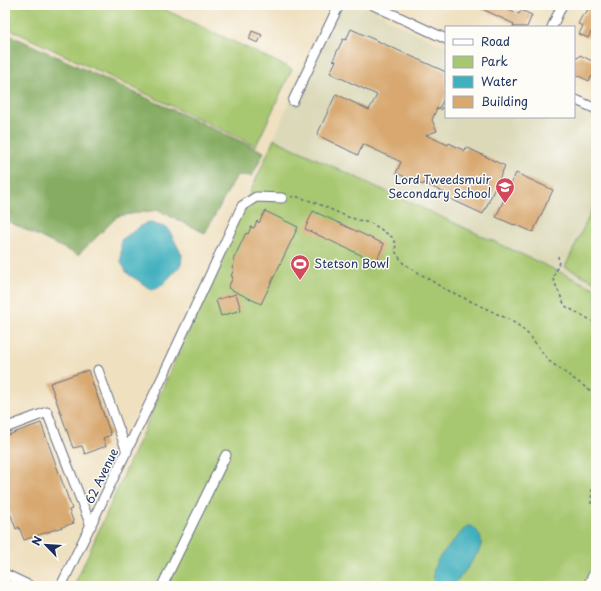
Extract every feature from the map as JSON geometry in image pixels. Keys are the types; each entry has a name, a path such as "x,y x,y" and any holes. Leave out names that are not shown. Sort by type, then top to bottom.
{"street":[{"path":"293,101 339,5"},
{"path":"373,5 445,39"},
{"path":"552,26 562,5"},
{"path":"575,99 596,109"},
{"name":"62 Avenue","path":"61,586 127,452 242,206 256,197 282,198"},
{"path":"98,370 127,452"},
{"path":"5,428 47,412 91,526"},
{"path":"162,586 226,455"},
{"path":"588,586 596,569"},
{"path":"5,574 30,586"}],"path":[{"path":"441,110 445,101"},
{"path":"282,198 295,196 314,202 348,217 373,224 392,237 396,244 395,251 403,263 443,288 510,320 519,326 530,336 549,361 596,395"},
{"path":"558,256 559,262 553,279 565,306 596,323"},
{"path":"591,504 596,472"}],"shaded area":[{"name":"Lord Tweedsmuir Secondary School","path":"334,5 363,5 384,15 388,20 445,47 445,118 575,118 575,107 596,117 596,289 274,139 302,71"}],"green space":[{"path":"5,5 155,5 292,69 256,146 5,27"},
{"path":"10,35 264,152 252,176 237,175 205,233 157,210 118,216 78,255 5,220 5,46"},
{"path":"274,139 596,289 596,586 74,586"},
{"path":"596,201 596,282 565,267"}],"water":[{"path":"147,222 168,228 182,255 181,265 160,287 152,290 127,273 121,262 121,240"},
{"path":"467,526 473,527 481,538 479,551 455,582 446,585 436,583 433,572 437,561"}],"building":[{"path":"474,5 500,5 519,14 521,10 532,15 527,26 513,26 514,24"},
{"path":"590,5 596,5 596,34 591,32 588,38 579,34 583,26 578,24"},
{"path":"351,29 445,72 445,96 439,109 437,108 432,120 437,131 426,135 448,145 449,143 465,151 466,147 505,166 483,214 444,196 445,193 424,183 423,185 396,173 401,162 363,144 358,155 317,135 336,94 369,110 377,95 330,73 336,61 333,60 343,39 346,40"},
{"path":"252,31 262,35 258,43 249,39"},
{"path":"580,55 596,63 596,78 592,76 589,81 575,74 575,59"},
{"path":"516,173 553,190 533,232 496,217"},
{"path":"265,211 298,227 261,304 228,288 233,277 231,276 234,269 232,268 235,261 233,260 246,233 248,234 251,227 254,228 257,221 259,223"},
{"path":"313,211 384,244 376,262 305,229"},
{"path":"236,294 241,310 221,316 216,300"},
{"path":"88,370 111,435 103,438 106,446 85,454 82,446 73,448 50,383"},
{"path":"41,423 72,509 69,510 74,523 24,540 19,527 16,529 5,499 5,436"}],"place":[{"name":"Lord Tweedsmuir Secondary School","path":"505,204"},
{"name":"Stetson Bowl","path":"300,281"}]}
